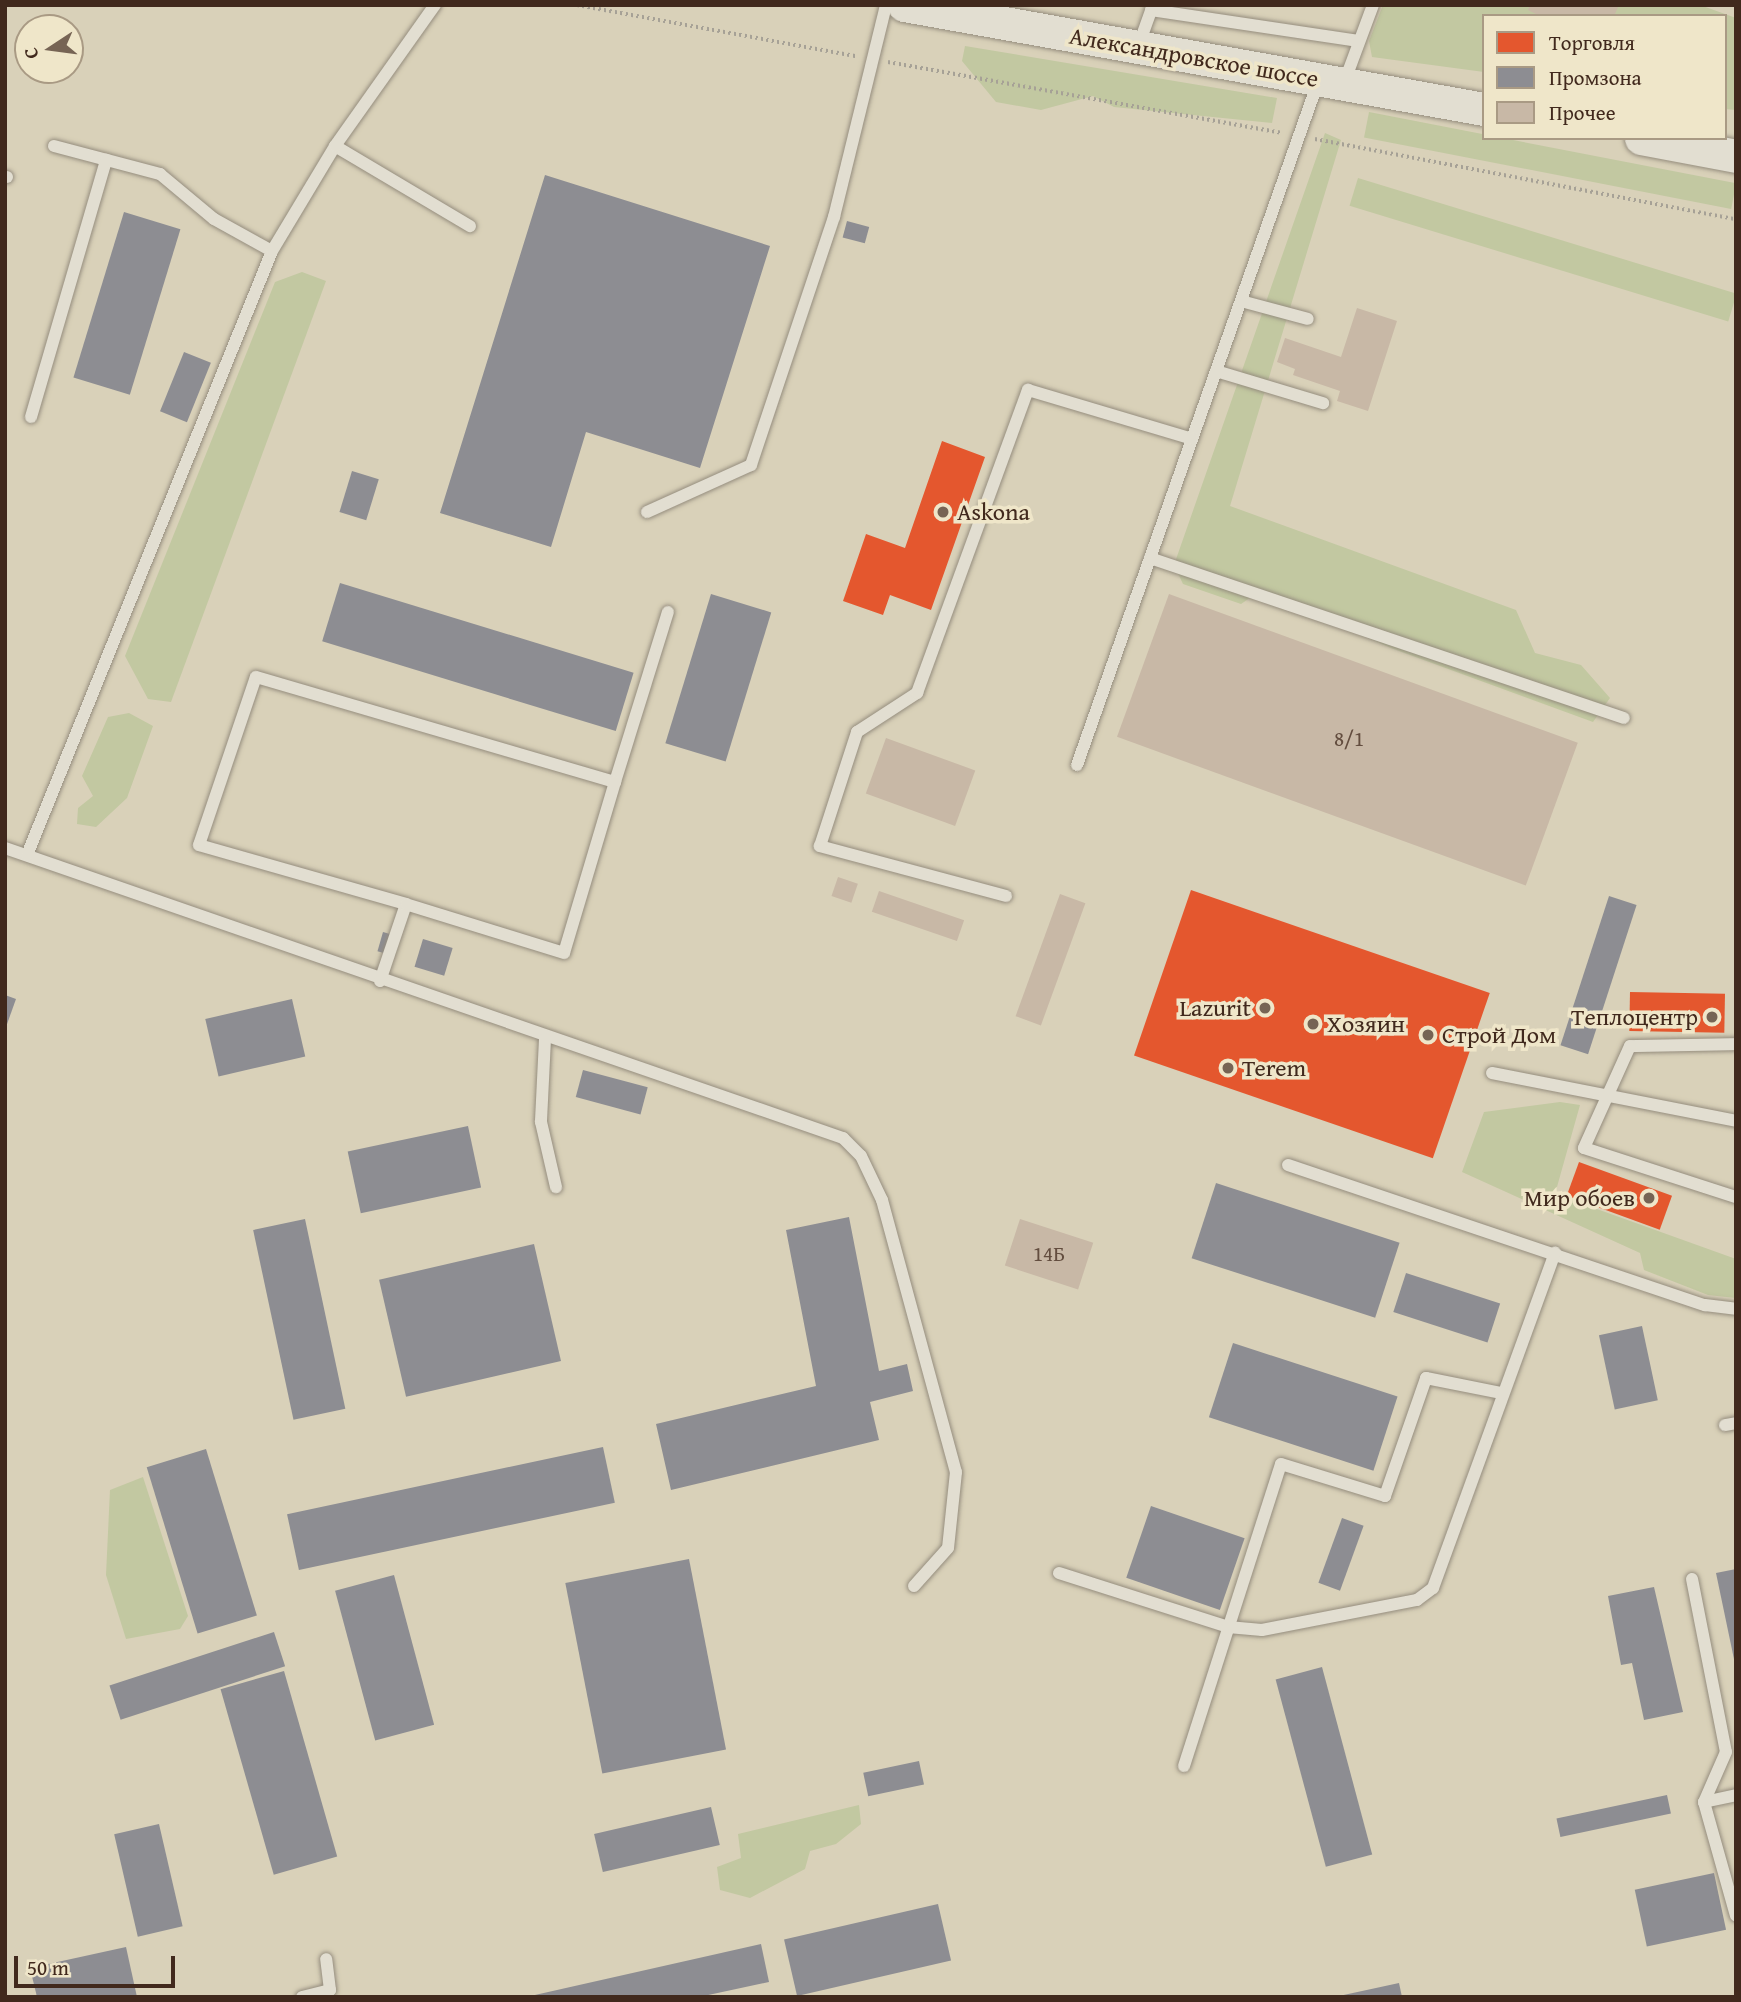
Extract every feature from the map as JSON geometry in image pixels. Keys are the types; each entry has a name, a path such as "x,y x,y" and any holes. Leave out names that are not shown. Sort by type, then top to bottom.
{"main road":[{"name":"Александровское шоссе","path":"904,5 963,10 1138,47 1482,109"},
{"path":"1652,140 1736,156"}],"lane":[{"path":"27,855 272,251 335,146 435,5"},
{"path":"647,512 751,465 834,217 886,5"},
{"path":"1077,765 1299,136 1331,81 1359,41 1373,5"},
{"path":"1138,47 1152,8 1359,41"},
{"path":"54,146 160,174 214,219 272,251"},
{"path":"335,146 470,226"},
{"path":"32,417 106,160"},
{"path":"1241,301 1308,319"},
{"path":"1216,371 1323,403"},
{"path":"1006,896 820,846 857,732 917,693 1028,390 1192,439"},
{"path":"1150,558 1624,718"},
{"path":"615,782 256,677 199,845 406,904 564,953 668,612"},
{"path":"5,848 545,1039 820,1127 861,1156 882,1200 957,1472 948,1548 914,1586"},
{"path":"380,981 406,904"},
{"path":"545,1039 539,1102 556,1187"},
{"path":"1736,1044 1630,1046 1604,1097 1584,1148 1736,1197"},
{"path":"1492,1073 1736,1121"},
{"path":"1288,1165 1555,1252 1705,1305 1736,1309"},
{"path":"1059,1573 1228,1628 1262,1630 1417,1601 1433,1588 1501,1393 1555,1252"},
{"path":"1184,1766 1281,1464 1385,1496 1426,1378 1501,1393"},
{"path":"1692,1579 1727,1752 1704,1802 1736,1916"},
{"path":"1704,1802 1736,1795"},
{"path":"302,1997 330,1990 326,1959"}],"path":[{"path":"577,5 1299,136 1736,219"}],"green space":[{"path":"1383,5 1700,5 1725,14 1482,14 1482,72 1372,57 1369,41"},
{"path":"1727,15 1736,18 1736,110 1727,109"},
{"path":"965,46 1277,98 1272,123 1114,107 1093,96 1041,110 996,102 962,61"},
{"path":"1369,112 1482,134 1482,140 1513,140 1736,184 1731,209 1364,138"},
{"path":"1325,133 1341,140 1230,506 1516,610 1535,653 1581,665 1610,698 1593,722 1391,648 1260,591 1241,604 1183,584 1174,565"},
{"path":"1358,178 1736,294 1728,322 1350,206"},
{"path":"302,272 326,281 171,702 148,699 125,656 275,282"},
{"path":"129,713 153,726 127,798 96,827 77,824 78,808 93,796 82,776 108,717"},
{"path":"1560,1102 1580,1105 1555,1194 1736,1259 1736,1298 1708,1295 1644,1270 1640,1253 1462,1172 1484,1112"},
{"path":"143,1477 188,1616 180,1629 126,1639 106,1575 110,1490"},
{"path":"859,1805 861,1824 836,1844 810,1851 805,1869 750,1898 720,1890 717,1867 741,1858 738,1834"}],"building: Торговля":[{"path":"942,441 985,457 931,610 890,595 883,615 843,601 866,534 905,548"},
{"name":"Хозяин","path":"1191,890 1490,993 1433,1158 1134,1055"},
{"path":"1630,992 1725,994 1724,1033 1629,1031"},
{"path":"1579,1162 1672,1196 1660,1230 1567,1196"}],"building: Промзона":[{"path":"545,175 770,246 700,468 586,432 551,547 440,513"},
{"path":"124,212 180,229 130,395 73,377"},
{"path":"847,221 869,227 865,243 843,237"},
{"path":"184,352 211,363 187,422 160,411"},
{"path":"352,471 379,479 366,520 339,512"},
{"path":"340,583 634,673 616,731 322,641"},
{"path":"711,594 771,612 726,762 665,743"},
{"path":"1609,896 1637,905 1588,1054 1560,1045"},
{"path":"383,932 400,937 395,956 377,951"},
{"path":"423,939 453,948 444,976 415,967"},
{"path":"5,995 16,999 6,1027 5,1027"},
{"path":"292,999 305,1056 219,1077 205,1019"},
{"path":"583,1070 648,1087 640,1114 576,1097"},
{"path":"468,1126 481,1188 361,1213 348,1152"},
{"path":"1216,1183 1400,1243 1375,1318 1192,1258"},
{"path":"849,1217 879,1371 907,1364 913,1391 870,1402 879,1440 671,1490 656,1424 816,1386 786,1230"},
{"path":"305,1219 345,1409 293,1420 253,1230"},
{"path":"534,1244 561,1361 406,1397 379,1280"},
{"path":"1406,1273 1500,1304 1487,1343 1393,1312"},
{"path":"1642,1326 1658,1400 1615,1409 1599,1335"},
{"path":"1233,1343 1398,1396 1373,1471 1209,1417"},
{"path":"603,1447 615,1503 299,1570 287,1514"},
{"path":"206,1449 257,1615 198,1634 147,1467"},
{"path":"1151,1506 1245,1538 1220,1610 1126,1578"},
{"path":"1342,1518 1364,1526 1340,1591 1318,1583"},
{"path":"689,1559 726,1749 602,1773 565,1583"},
{"path":"1736,1569 1736,1664 1735,1664 1716,1573"},
{"path":"394,1575 434,1725 375,1741 335,1591"},
{"path":"1654,1587 1683,1712 1644,1720 1632,1663 1621,1665 1608,1596"},
{"path":"274,1632 285,1666 121,1720 109,1685"},
{"path":"1322,1667 1372,1854 1326,1867 1276,1679"},
{"path":"284,1671 337,1857 274,1875 221,1689"},
{"path":"919,1761 924,1784 868,1796 863,1773"},
{"path":"1667,1795 1671,1814 1560,1837 1556,1818"},
{"path":"711,1807 720,1845 603,1872 594,1834"},
{"path":"159,1824 183,1926 138,1937 114,1834"},
{"path":"1714,1873 1726,1930 1647,1947 1635,1890"},
{"path":"938,1904 951,1961 797,1996 784,1940"},
{"path":"761,1944 769,1982 699,1997 526,1997"},
{"path":"126,1947 137,1997 37,1997 30,1968"},
{"path":"1399,1983 1402,1997 1339,1997 1339,1996"}],"building: Прочее":[{"path":"1530,5 1619,5 1615,14 1536,14 1528,10"},
{"path":"1357,308 1397,321 1368,411 1337,401 1340,391 1293,375 1295,369 1277,362 1285,338 1341,357"},
{"path":"1169,594 1578,743 1526,886 1117,737"},
{"path":"886,738 975,770 955,826 866,793"},
{"path":"838,877 858,884 851,903 831,896"},
{"path":"879,891 964,920 957,941 872,912"},
{"path":"1060,894 1085,903 1041,1025 1016,1016"},
{"path":"1020,1219 1093,1243 1078,1289 1005,1266"}],"place":[{"name":"Askona","path":"943,512"},
{"name":"Lazurit","path":"1265,1008"},
{"name":"Теплоцентр","path":"1712,1017"},
{"name":"Хозяин","path":"1313,1024"},
{"name":"Строй Дом","path":"1428,1035"},
{"name":"Terem","path":"1228,1068"},
{"name":"Мир обоев","path":"1649,1198"}]}
